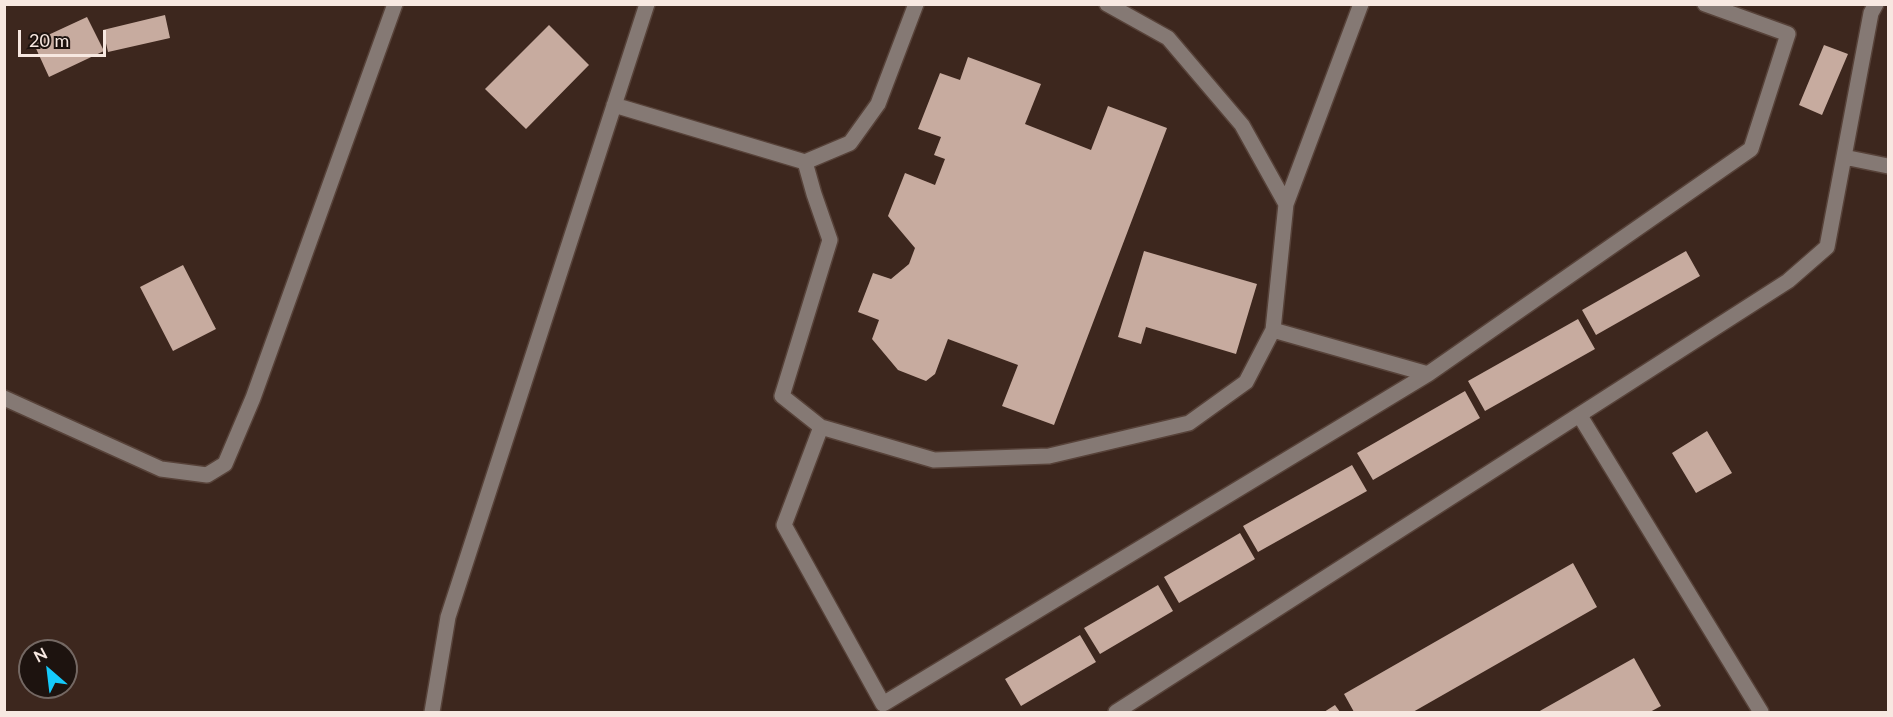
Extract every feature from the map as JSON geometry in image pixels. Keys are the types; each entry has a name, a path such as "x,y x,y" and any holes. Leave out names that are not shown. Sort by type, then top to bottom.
{"street":[{"path":"4,398 161,469 207,475 225,464 253,398 395,4"},
{"path":"432,712 448,617 647,4"},
{"path":"614,105 805,162 850,143 878,104 915,4"},
{"path":"1107,4 1168,38 1242,125 1286,204"},
{"path":"805,162 830,240 782,396 821,427 934,460 1049,456 1189,423 1246,382 1273,330 1286,204 1361,4"},
{"path":"821,427 784,525 883,704 1428,374 1751,149 1788,34 1705,4"},
{"path":"1116,712 1788,281 1827,247 1872,13 1876,4"},
{"path":"1844,157 1888,166"},
{"path":"1273,330 1428,374"},
{"path":"1580,416 1761,712"}],"building":[{"path":"165,15 170,38 108,52 103,30"},
{"path":"87,17 104,51 49,77 33,42"},
{"path":"549,25 589,65 526,129 485,89"},
{"path":"1824,45 1848,54 1822,115 1799,105"},
{"path":"968,57 1041,84 1025,124 1091,150 1108,106 1167,128 1054,425 1002,406 1018,365 948,339 935,374 926,381 898,370 872,339 879,320 858,312 873,273 891,279 909,264 915,248 888,216 905,173 935,185 945,159 934,155 941,137 918,129 940,73 960,80"},
{"path":"1144,251 1257,284 1236,354 1146,327 1141,344 1118,337"},
{"path":"1686,251 1700,276 1596,335 1582,310"},
{"path":"183,265 216,329 173,351 140,287"},
{"path":"1578,319 1595,349 1485,411 1468,381"},
{"path":"1465,391 1480,418 1373,480 1357,453"},
{"path":"1707,431 1732,473 1696,493 1672,453"},
{"path":"1352,465 1367,491 1258,552 1243,526"},
{"path":"1240,533 1255,559 1179,603 1164,577"},
{"path":"1573,563 1597,607 1413,712 1354,712 1344,694"},
{"path":"1158,585 1173,611 1100,654 1084,628"},
{"path":"1080,635 1096,662 1021,706 1005,679"},
{"path":"1634,658 1661,706 1650,712 1538,712"},
{"path":"1335,705 1340,712 1324,712"}]}
